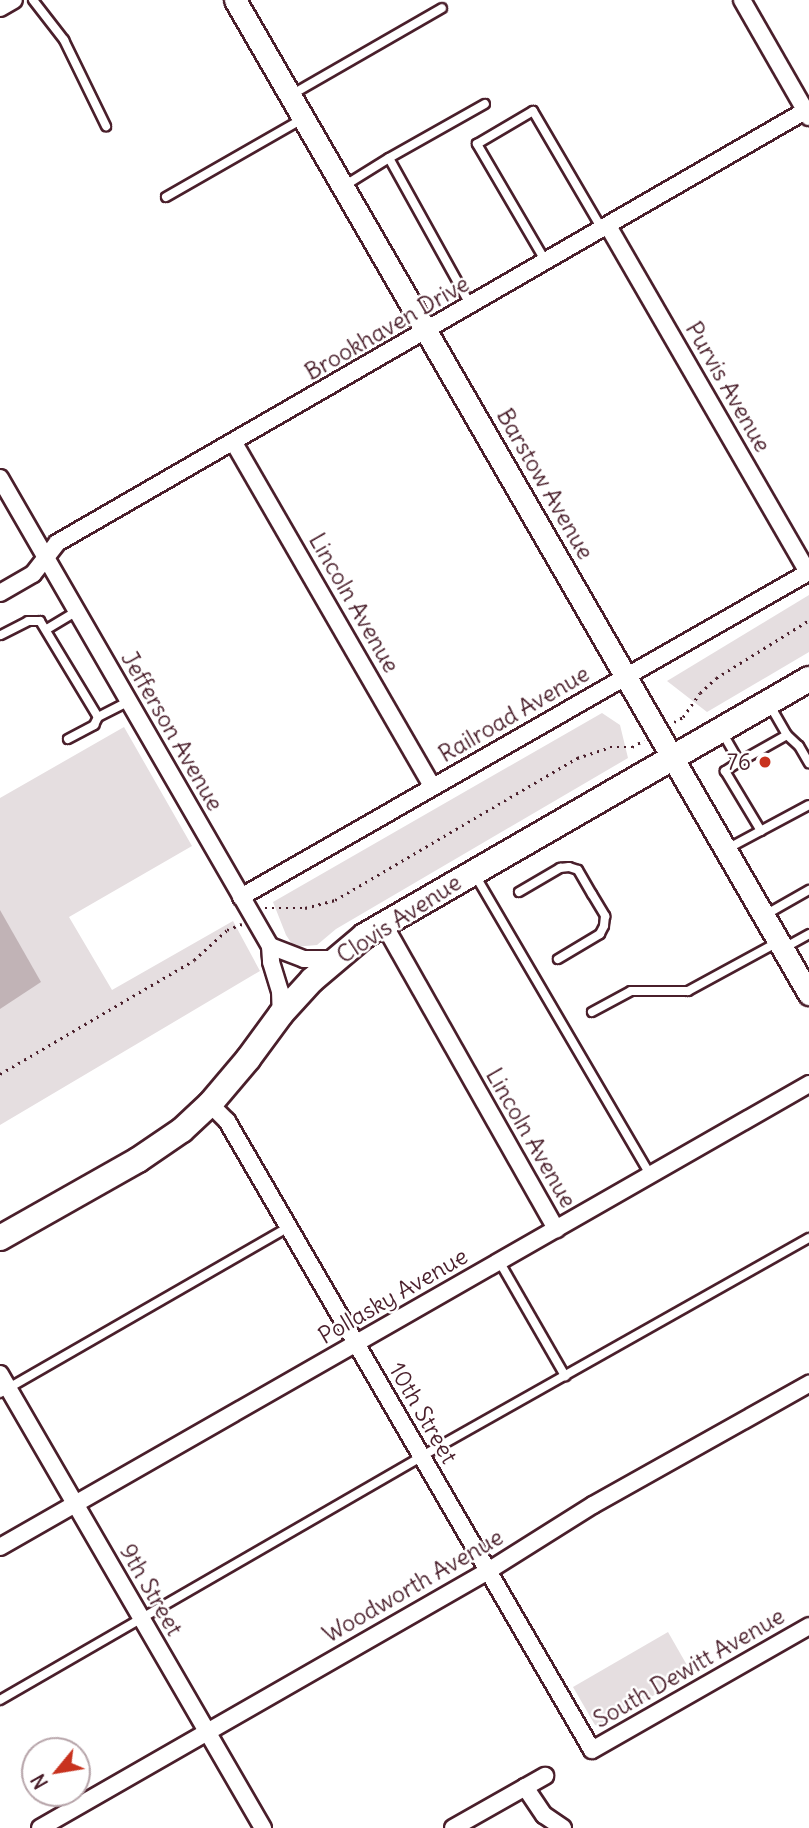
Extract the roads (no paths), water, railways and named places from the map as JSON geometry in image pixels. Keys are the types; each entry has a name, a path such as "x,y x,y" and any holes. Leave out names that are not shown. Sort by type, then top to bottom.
{"main road":[{"name":"Barstow Avenue","path":"235,0 428,330 671,759 809,994"},
{"name":"Clovis Avenue","path":"0,1238 138,1160 182,1130 210,1104 281,1014 334,959 383,923 809,679"}],"street":[{"path":"0,8 14,0"},
{"path":"742,0 807,114"},
{"name":"Brookhaven Drive","path":"0,593 33,574 57,543 605,227 807,114"},
{"name":"Purvis Avenue","path":"605,227 809,572"},
{"name":"Lincoln Avenue","path":"234,443 433,787"},
{"name":"Jefferson Avenue","path":"2,484 270,946 271,962 280,991 281,1014"},
{"name":"Railroad Avenue","path":"241,897 809,572"},
{"name":"Lincoln Avenue","path":"383,923 556,1229"},
{"path":"270,946 304,959 334,959"},
{"name":"Pollasky Avenue","path":"0,1547 74,1502 809,1084"},
{"name":"10th Street","path":"210,1104 227,1121 592,1749"},
{"name":"Woodworth Avenue","path":"40,1828 488,1571 593,1505 809,1384"},
{"name":"9th Street","path":"3,1385 263,1828"},
{"name":"South Dewitt Avenue","path":"592,1749 809,1626"},
{"path":"453,1828 545,1776"},
{"path":"525,1787 544,1815 564,1828"}],"lane":[{"path":"33,0 64,40 106,126"},
{"path":"291,95 442,8"},
{"path":"344,186 485,104"},
{"path":"546,261 477,144 533,111 605,227"},
{"path":"166,197 304,118"},
{"path":"389,158 471,306"},
{"path":"47,629 77,611"},
{"path":"1,635 33,620 40,621 98,717"},
{"path":"68,739 94,724 98,717 129,701"},
{"path":"768,703 809,764"},
{"path":"721,730 739,762"},
{"path":"761,831 725,771 788,735"},
{"path":"724,850 809,805"},
{"path":"519,892 560,867 569,867 578,870 605,916 600,934 558,959"},
{"path":"473,872 650,1175"},
{"path":"763,916 809,890"},
{"path":"592,1012 631,990 688,991 780,945 809,934"},
{"path":"3,1385 289,1227"},
{"path":"0,1700 422,1456 809,1238"},
{"path":"499,1261 565,1376"}],"place":[{"name":"76","path":"765,762"}]}
